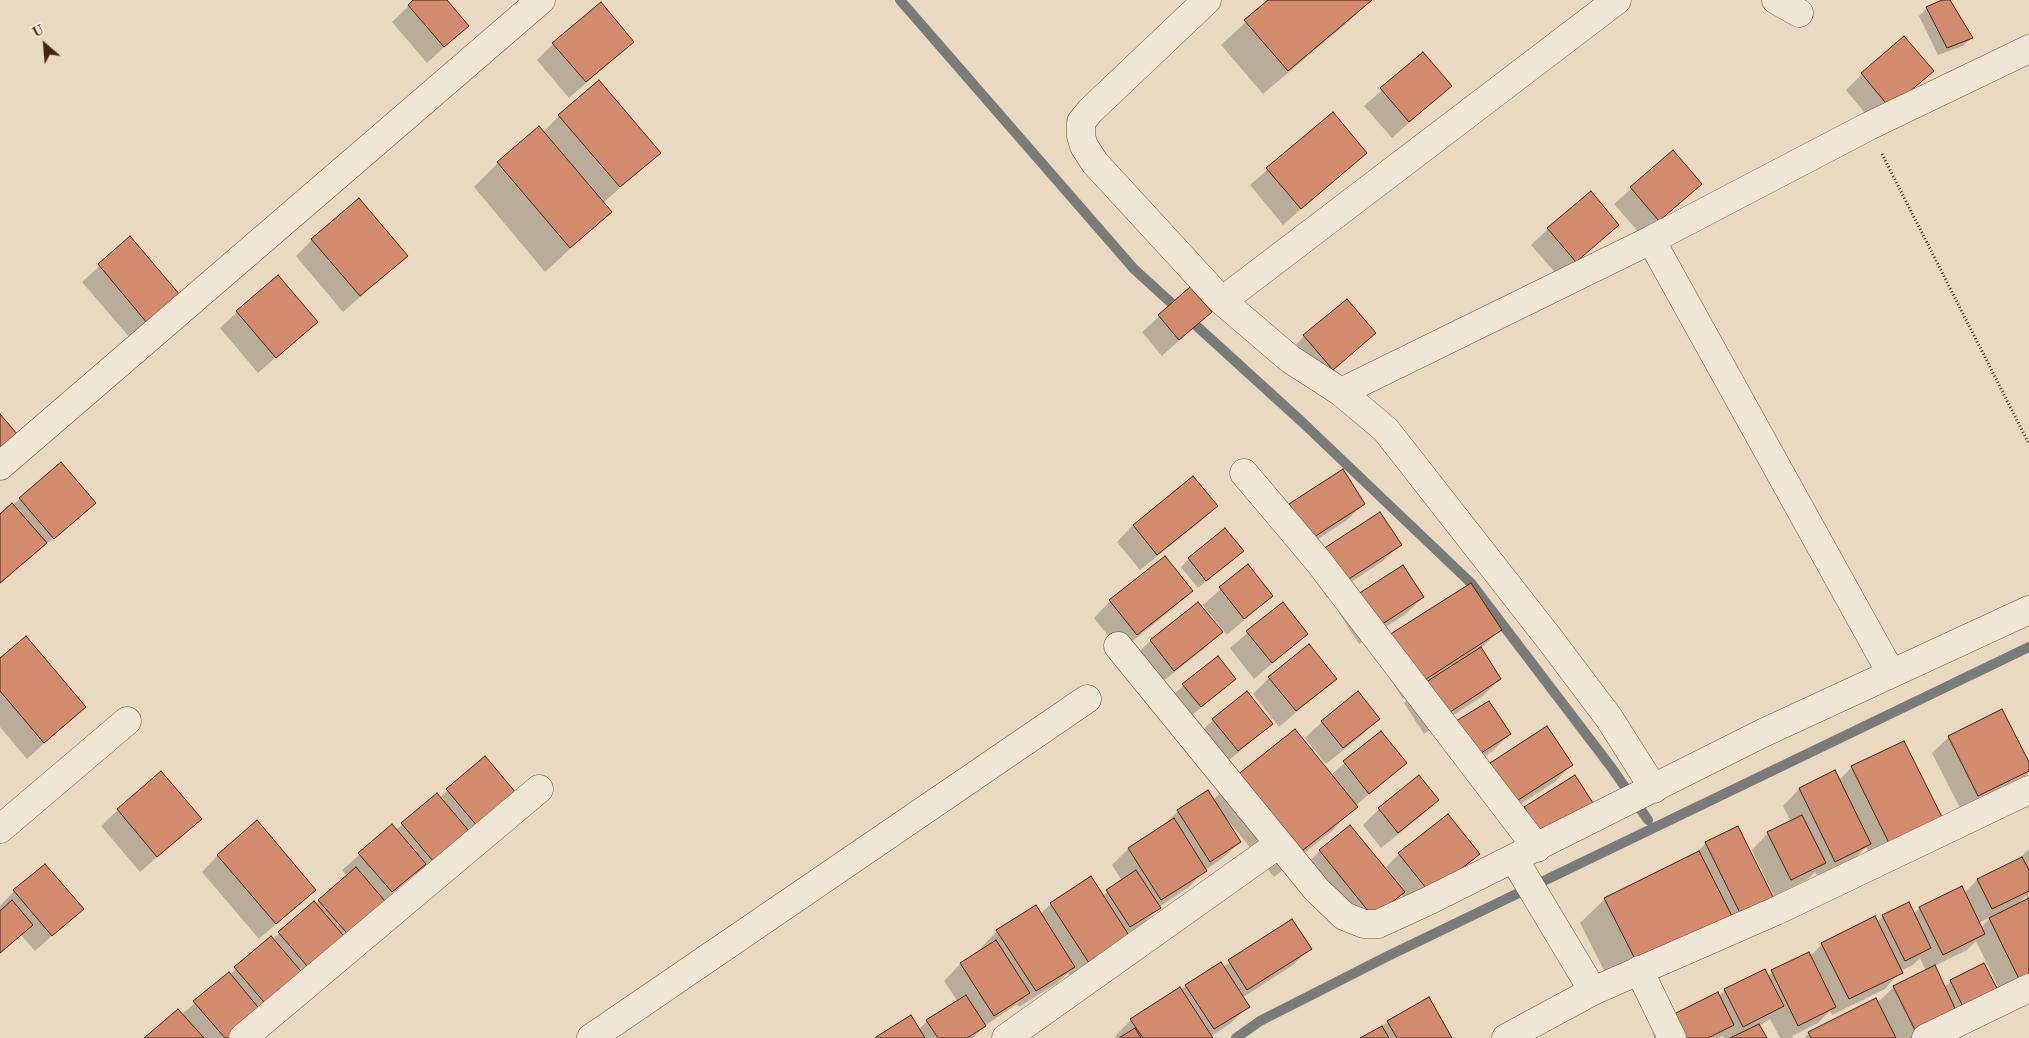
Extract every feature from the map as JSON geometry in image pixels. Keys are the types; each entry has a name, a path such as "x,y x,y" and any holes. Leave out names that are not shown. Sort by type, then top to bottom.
{"street":[{"path":"0,466 541,0"},
{"path":"1207,0 1090,111 1081,122 1081,136 1084,146 1095,163 1222,301 1290,359 1341,392 1386,430 1456,516 1609,718 1654,788"},
{"path":"1222,301 1617,0"},
{"path":"1341,392 1651,240 1869,126 2029,49"},
{"path":"1651,240 1891,673"},
{"path":"1244,474 1318,562 1525,853 1593,991"},
{"path":"1118,646 1316,889 1344,916 1364,924 1378,924 1525,853 1763,733 2029,610"},
{"path":"591,1038 1087,699"},
{"path":"0,829 127,721"},
{"path":"243,1038 539,790"},
{"path":"1506,1038 1593,991 1831,886 2029,790"},
{"path":"1006,1038 1278,844"},
{"path":"1639,970 1672,1038"},
{"path":"1926,1038 2029,988"}],"path":[{"path":"1869,126 2029,444"}],"building":[{"path":"413,0 447,0 469,26 444,47 408,5"},
{"path":"1268,0 1372,0 1288,71 1244,20"},
{"path":"1942,0 1950,0 1973,38 1947,48 1926,7"},
{"path":"601,2 634,42 586,82 552,43"},
{"path":"1904,36 1934,71 1890,108 1861,73"},
{"path":"1423,52 1452,86 1409,122 1380,88"},
{"path":"599,80 661,153 620,187 558,115"},
{"path":"1333,112 1367,153 1301,209 1266,168"},
{"path":"539,126 612,212 570,248 497,162"},
{"path":"1673,150 1702,184 1659,221 1630,187"},
{"path":"1591,191 1619,225 1576,262 1547,228"},
{"path":"359,198 408,256 360,296 311,239"},
{"path":"130,236 180,295 147,323 98,264"},
{"path":"278,275 318,322 276,358 236,311"},
{"path":"1190,287 1212,312 1179,340 1158,315"},
{"path":"1347,299 1376,333 1333,370 1303,335"},
{"path":"0,414 24,442 0,462"},
{"path":"61,462 96,503 54,539 19,498"},
{"path":"1343,469 1365,504 1311,539 1289,504"},
{"path":"1193,476 1218,506 1157,555 1133,525"},
{"path":"12,503 47,543 0,583 0,514"},
{"path":"1380,512 1402,545 1344,582 1323,549"},
{"path":"1225,528 1244,551 1206,581 1188,558"},
{"path":"1165,556 1193,591 1137,635 1109,600"},
{"path":"1248,564 1273,596 1244,619 1219,587"},
{"path":"1403,565 1424,597 1376,628 1355,596"},
{"path":"1471,583 1502,630 1420,683 1389,635"},
{"path":"1198,602 1223,632 1174,671 1150,640"},
{"path":"1283,602 1308,634 1272,663 1246,631"},
{"path":"26,636 86,707 44,743 0,691 0,658"},
{"path":"1309,644 1337,679 1296,711 1268,677"},
{"path":"1481,647 1501,679 1441,718 1420,686"},
{"path":"1218,656 1236,679 1201,707 1182,684"},
{"path":"1247,691 1273,724 1238,751 1212,719"},
{"path":"1358,691 1380,719 1343,748 1321,721"},
{"path":"1489,701 1511,734 1478,755 1456,721"},
{"path":"2002,709 2029,762 2029,771 1978,796 1948,736"},
{"path":"1547,726 1573,765 1515,802 1490,763"},
{"path":"1295,729 1358,807 1298,854 1236,776"},
{"path":"1381,731 1407,763 1369,794 1343,761"},
{"path":"1904,741 1942,817 1889,843 1851,766"},
{"path":"485,756 522,800 483,833 446,789"},
{"path":"1835,770 1871,844 1835,862 1799,788"},
{"path":"161,771 202,819 157,857 117,809"},
{"path":"1419,775 1439,800 1398,833 1378,808"},
{"path":"1575,775 1593,803 1542,835 1524,807"},
{"path":"1208,790 1241,842 1210,862 1177,810"},
{"path":"437,793 474,837 438,867 401,823"},
{"path":"1448,814 1480,854 1430,893 1398,853"},
{"path":"1802,815 1826,863 1791,880 1767,832"},
{"path":"1174,818 1207,871 1161,900 1128,848"},
{"path":"257,820 316,890 276,924 217,855"},
{"path":"392,824 426,864 392,892 358,853"},
{"path":"1350,825 1405,892 1373,917 1319,850"},
{"path":"1738,826 1775,901 1742,917 1705,842"},
{"path":"1699,851 1734,920 1639,967 1604,898"},
{"path":"2022,857 2029,870 2029,891 1992,909 1977,879"},
{"path":"45,864 84,909 52,936 13,890"},
{"path":"356,867 390,907 352,939 318,900"},
{"path":"1136,870 1161,908 1130,927 1106,890"},
{"path":"1091,876 1130,937 1089,963 1050,903"},
{"path":"1962,886 1985,934 1943,955 1919,907"},
{"path":"2029,898 2029,981 2022,985 1989,918"},
{"path":"12,900 33,925 0,953 0,911"},
{"path":"314,901 349,942 313,973 278,932"},
{"path":"1909,902 1931,948 1905,961 1882,915"},
{"path":"1036,905 1075,967 1036,991 996,930"},
{"path":"1875,916 1903,973 1849,999 1821,943"},
{"path":"1292,919 1312,949 1247,990 1228,960"},
{"path":"271,936 306,977 269,1008 234,967"},
{"path":"996,940 1030,993 994,1016 960,963"},
{"path":"1809,952 1836,1007 1798,1026 1771,970"},
{"path":"1221,962 1250,1007 1214,1029 1185,985"},
{"path":"1984,963 2002,998 1967,1015 1950,980"},
{"path":"1935,965 1959,1017 1918,1036 1893,986"},
{"path":"1765,969 1784,1006 1743,1027 1724,989"},
{"path":"229,972 262,1012 232,1038 225,1038 193,1001"},
{"path":"1180,987 1213,1038 1143,1038 1130,1019"},
{"path":"1718,992 1734,1025 1708,1038 1679,1038 1668,1017"},
{"path":"966,995 986,1026 967,1038 938,1038 926,1020"},
{"path":"1429,997 1452,1038 1397,1038 1387,1021"},
{"path":"1876,998 1896,1038 1811,1038 1808,1032"},
{"path":"178,1009 204,1038 144,1038"},
{"path":"911,1015 925,1038 876,1038 876,1037"},
{"path":"1759,1024 1767,1038 1730,1038"},
{"path":"1382,1026 1389,1038 1360,1038"},
{"path":"1135,1028 1141,1038 1119,1038"}],"waterway":[{"path":"900,0 1134,269 1301,421 1471,583 1611,767 1648,820"},
{"path":"1236,1038 1260,1021 1388,956 2029,647"}]}
